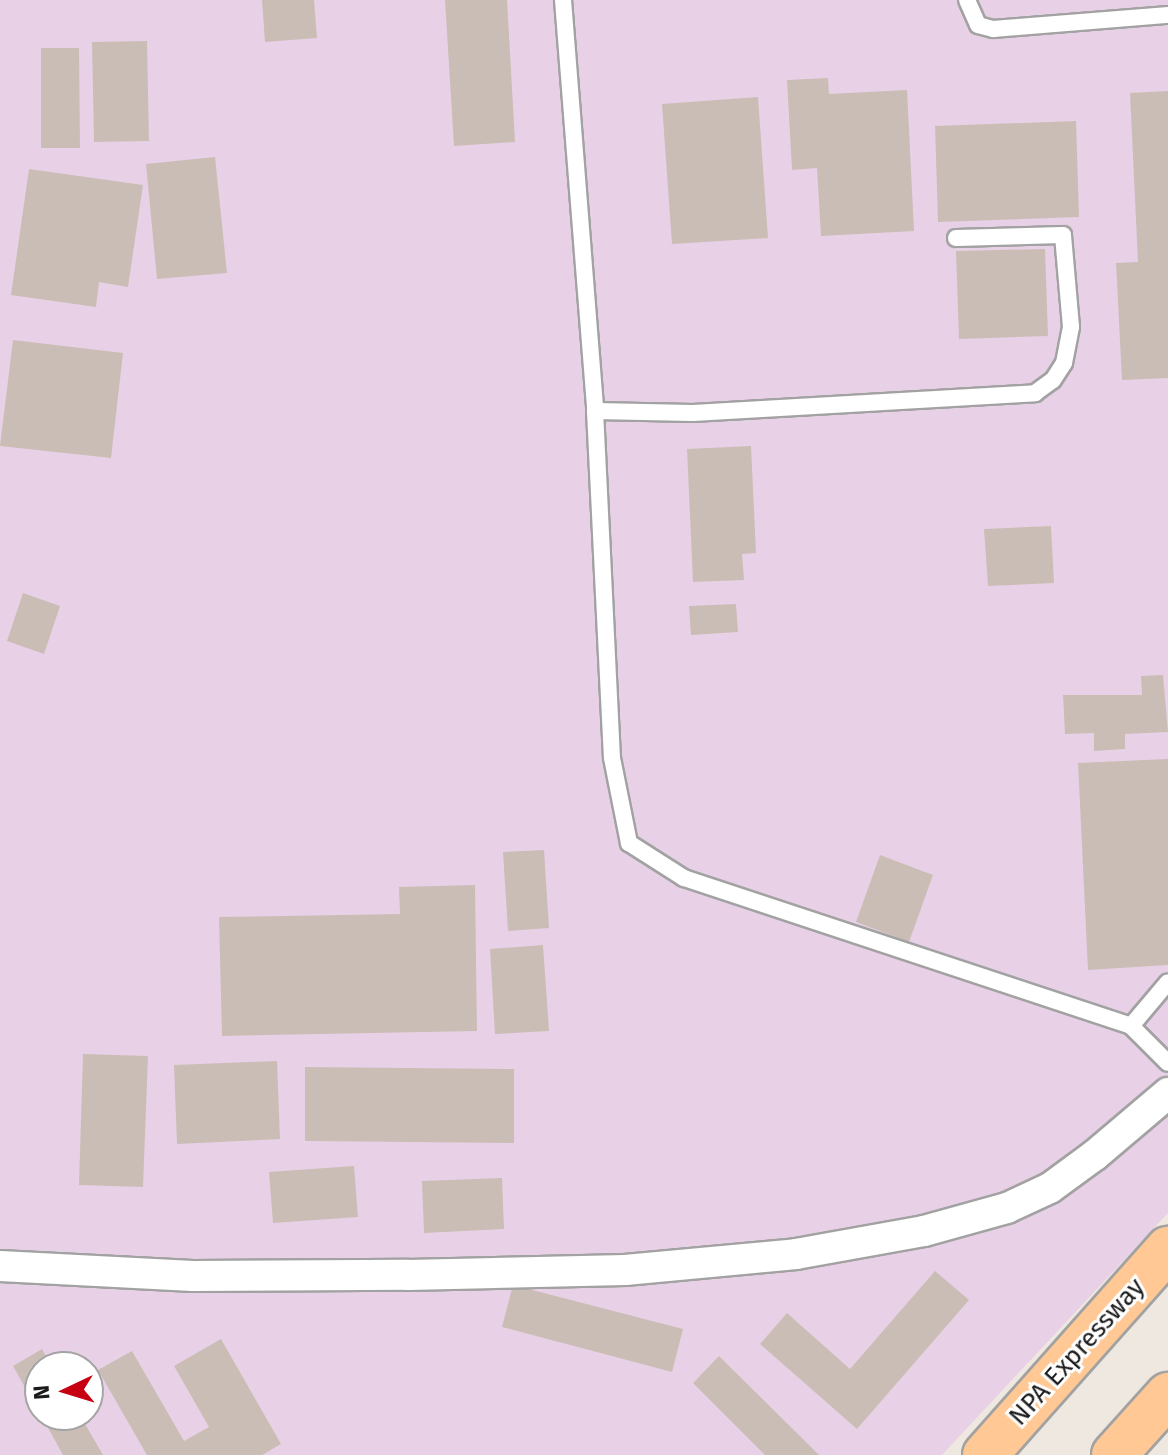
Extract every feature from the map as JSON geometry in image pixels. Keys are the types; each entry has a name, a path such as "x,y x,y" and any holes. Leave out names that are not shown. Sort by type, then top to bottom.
{"main road":[{"name":"NPA Expressway","path":"985,1455 1168,1249"},
{"path":"1114,1455 1168,1395"}],"street":[{"path":"0,1266 193,1276 408,1275 625,1270 796,1254 924,1231 1007,1208 1084,1163 1168,1093"}],"lane":[{"path":"563,0 595,411 612,758 629,843 684,878 1131,1026 1168,1063"},
{"path":"967,0 978,25 993,29 1168,15"},
{"path":"595,411 693,413 1035,393 1053,380 1064,363 1071,327 1063,235 956,238"},
{"path":"1131,1026 1168,982"}],"shaded area":[{"path":"0,0 1168,0 1168,1213 942,1455 0,1455"}],"building":[{"path":"262,0 314,0 317,38 265,42"},
{"path":"445,0 507,0 515,142 454,146"},
{"path":"147,41 149,141 94,142 92,42"},
{"path":"41,48 79,48 80,148 41,148"},
{"path":"828,78 829,94 907,90 914,231 821,236 817,168 792,170 787,80"},
{"path":"1168,91 1168,378 1122,380 1116,263 1138,262 1130,93"},
{"path":"758,97 768,238 672,244 662,104"},
{"path":"1076,121 1079,217 938,222 935,126"},
{"path":"215,157 227,273 157,279 146,164"},
{"path":"29,169 143,185 128,287 99,282 96,307 11,295"},
{"path":"1045,249 1048,336 959,339 956,251"},
{"path":"13,340 123,353 111,458 0,446"},
{"path":"751,446 756,553 742,554 744,580 693,582 687,449"},
{"path":"1051,526 1054,583 988,586 984,529"},
{"path":"23,593 60,606 44,654 7,641"},
{"path":"736,604 738,632 691,635 689,606"},
{"path":"1163,675 1168,732 1125,734 1125,749 1094,751 1094,733 1065,734 1063,695 1142,695 1141,676"},
{"path":"1168,759 1168,965 1088,970 1078,763"},
{"path":"544,850 549,928 508,931 503,852"},
{"path":"880,855 933,875 909,942 856,922"},
{"path":"475,885 477,1031 222,1036 219,917 400,914 399,887"},
{"path":"543,945 549,1031 495,1034 490,949"},
{"path":"83,1054 148,1056 143,1187 79,1185"},
{"path":"277,1061 280,1139 177,1144 174,1065"},
{"path":"305,1067 514,1069 514,1143 305,1141"},
{"path":"354,1166 358,1217 273,1223 269,1172"},
{"path":"502,1178 504,1229 424,1233 422,1181"},
{"path":"935,1271 969,1300 857,1429 760,1344 787,1313 850,1369"},
{"path":"513,1285 683,1329 672,1372 502,1327"},
{"path":"221,1339 281,1444 262,1455 147,1455 104,1380 104,1367 132,1351 184,1441 209,1427 174,1366"},
{"path":"719,1356 819,1455 765,1455 693,1383"},
{"path":"24,1360 24,1386 13,1366"},
{"path":"50,1431 89,1431 103,1455 63,1455"}]}
